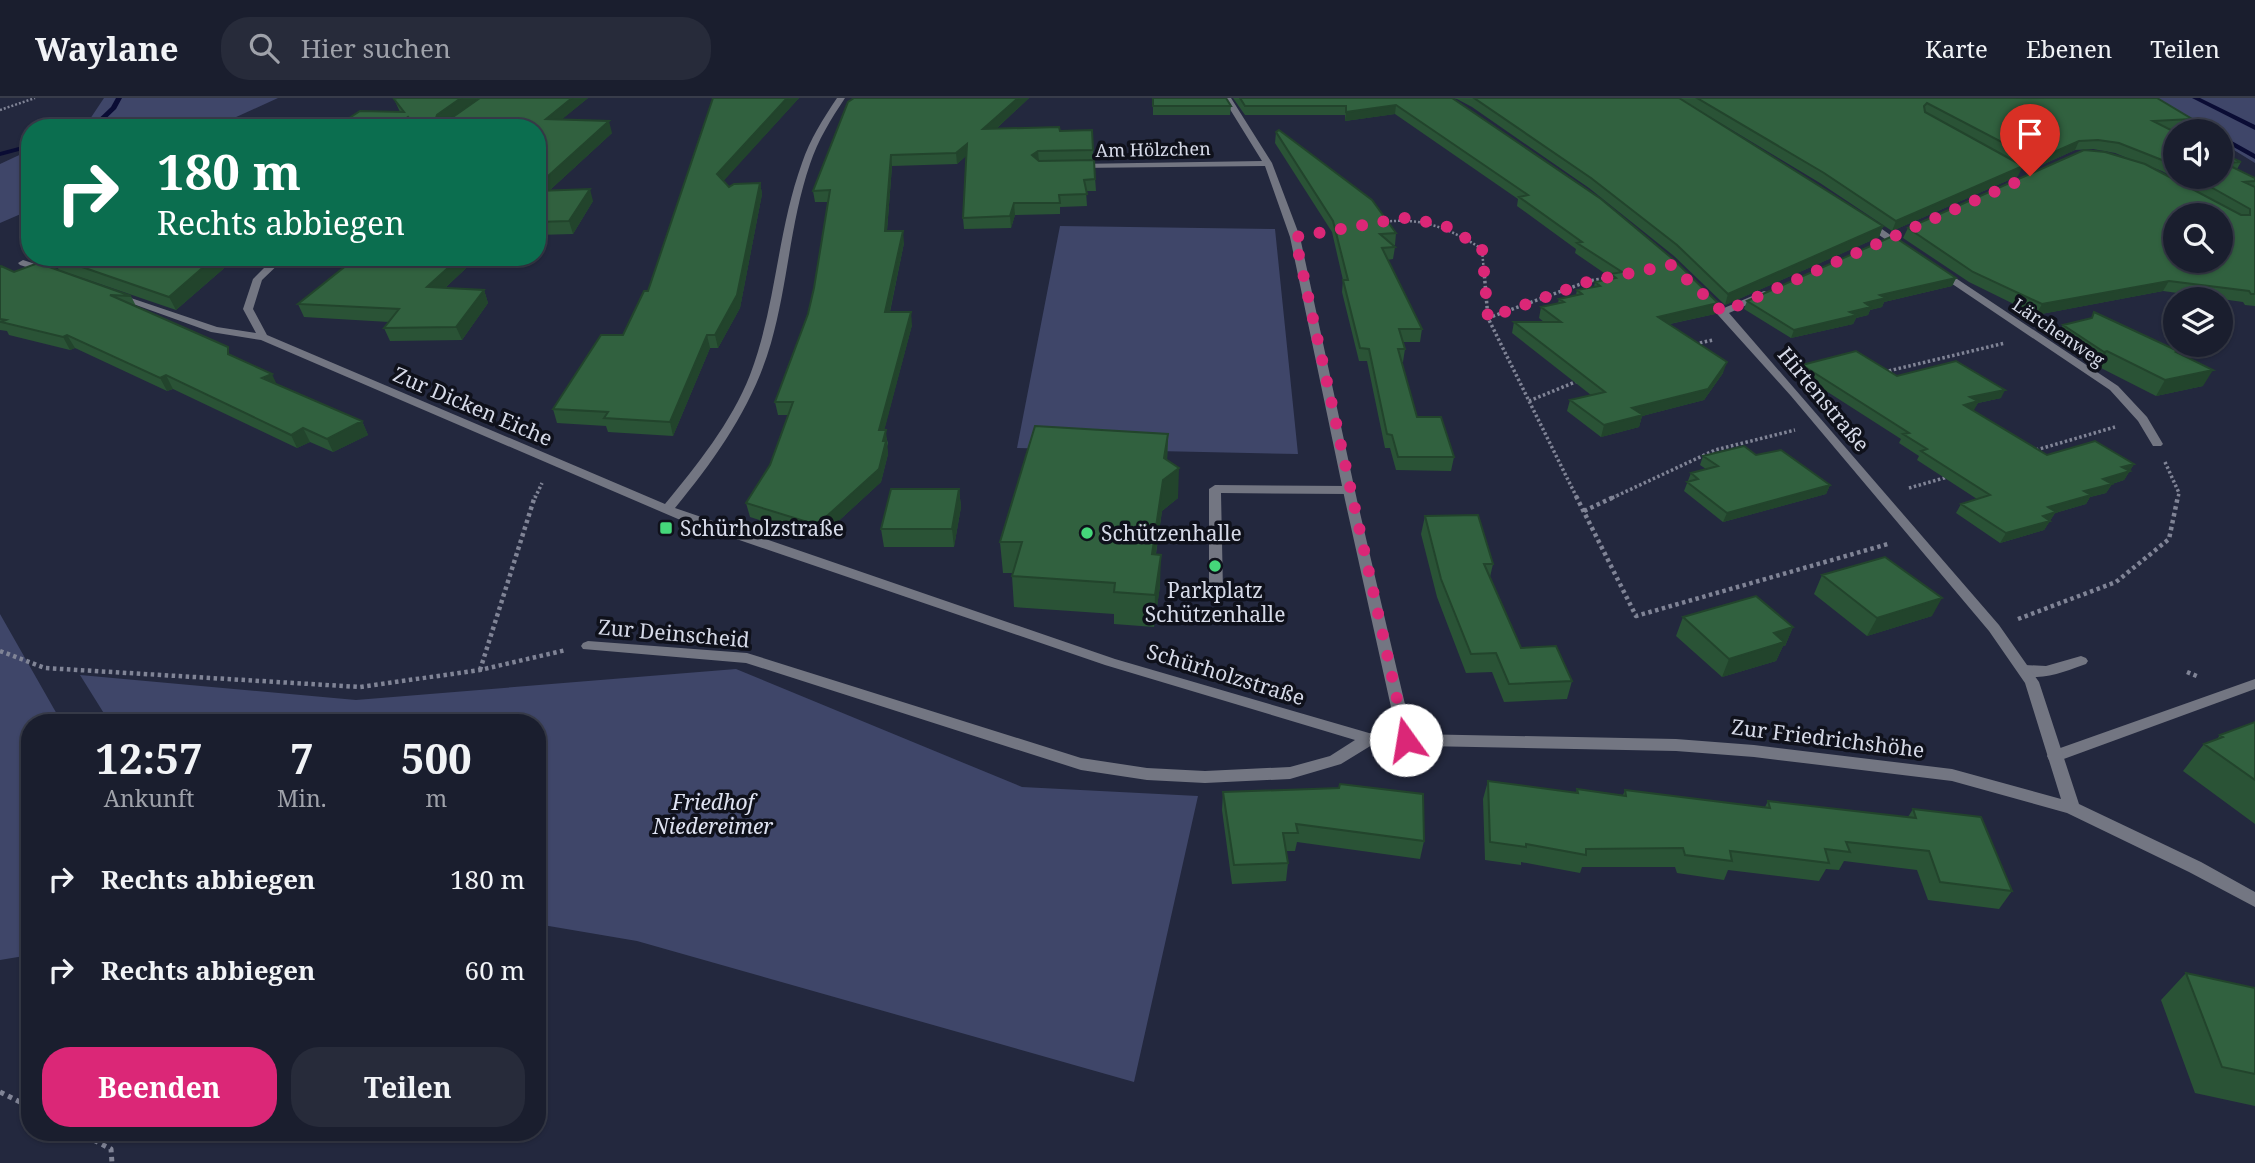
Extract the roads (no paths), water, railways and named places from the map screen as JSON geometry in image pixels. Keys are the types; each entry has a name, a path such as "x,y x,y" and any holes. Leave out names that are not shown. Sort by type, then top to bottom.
{"street":[{"path":"667,510 710,458 755,377 775,309 802,167 824,120 841,98"},
{"path":"1227,98 1268,163 1295,237 1406,740"},
{"name":"Am Hölzchen","path":"1066,166 1268,163"},
{"path":"1858,217 1913,254"},
{"path":"1877,245 1903,234"},
{"name":"Lärchenweg","path":"1924,261 2114,388 2143,419 2157,444"},
{"path":"32,266 62,276"},
{"path":"263,337 248,309 258,279 272,266"},
{"name":"Hirtenstraße","path":"1692,284 1743,334 1994,628 2032,682 2073,808"},
{"path":"1723,312 1774,289"},
{"name":"Zur Dicken Eiche","path":"100,290 215,330 263,337 667,510"},
{"path":"1216,591 1215,489 1349,490"},
{"name":"Schürholzstraße","path":"667,510 1110,662 1369,739"},
{"name":"Zur Deinscheid","path":"589,646 747,657 1081,764 1147,774 1205,777 1290,773 1335,760 1369,739"},
{"path":"2024,670 2046,671 2081,660"},
{"path":"2055,755 2255,684"},
{"name":"Zur Friedrichshöhe","path":"1369,739 1676,745 1754,751 1952,775 2073,808 2195,867 2255,900"}],"waterway":[{"path":"102,119 114,108 119,98"},
{"path":"2151,98 2189,119"},
{"path":"2195,98 2255,128"},
{"path":"2233,144 2255,157"},
{"path":"0,154 21,148"}],"place":[{"name":"Schürholzstraße","path":"666,528"},
{"name":"Schützenhalle","path":"1087,533"},
{"name":"Parkplatz Schützenhalle","path":"1215,566"}],"park label":[{"name":"Friedhof Niedereimer","path":"713,814"}]}
